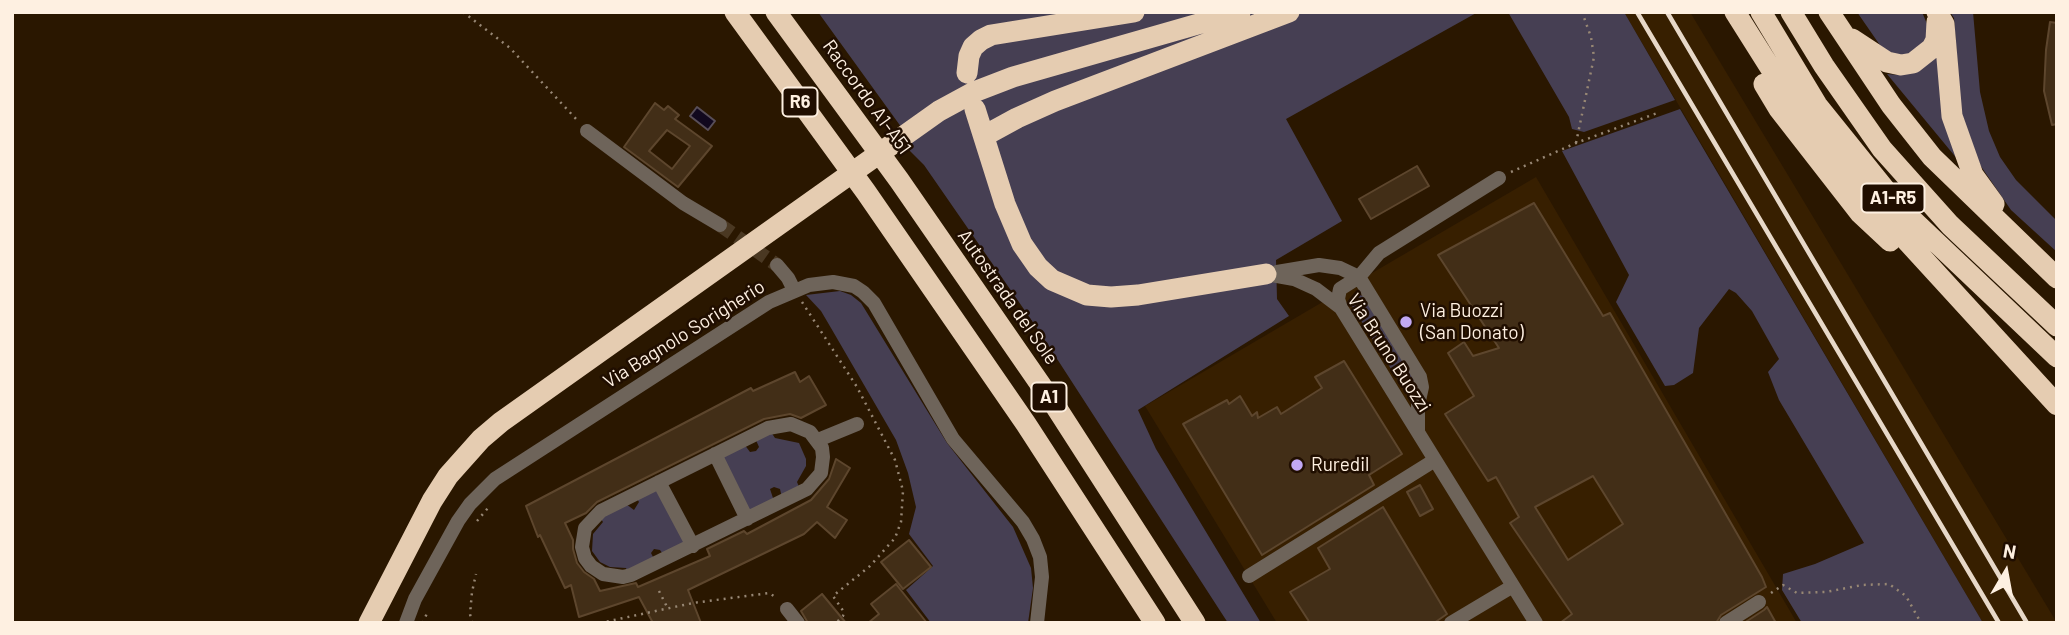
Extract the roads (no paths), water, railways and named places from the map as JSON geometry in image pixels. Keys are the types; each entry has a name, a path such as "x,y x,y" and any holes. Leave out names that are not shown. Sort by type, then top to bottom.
{"highway":[{"name":"R6","path":"735,12 866,192"},
{"name":"Raccordo A1-A51","path":"776,12 895,175"},
{"path":"967,74 969,55 981,40 991,35 1134,12"},
{"path":"369,621 432,501 448,476 481,439 512,414 921,124 974,92 1013,77 1240,12"},
{"path":"984,136 1055,101 1289,12"},
{"path":"1720,12 1779,109 1860,213 2057,388"},
{"path":"1735,12 1796,107 1872,203 2057,405"},
{"name":"A1-R5","path":"1761,12 1817,105 1900,208 2057,357"},
{"name":"A1-R5","path":"1791,12 1824,66 1882,149 1950,225 2057,326"},
{"path":"1829,12 1891,105 1932,157 2057,278"},
{"path":"1842,32 1887,61 1901,65 1913,63 1932,48 1936,40 1937,13"},
{"path":"1937,13 1944,24 1952,116 1973,175 2030,254"},
{"path":"975,109 1005,205 1022,244 1038,267 1052,280 1087,295 1111,297 1266,274"},
{"name":"Autostrada del Sole","path":"895,175 1056,407 1195,623"},
{"name":"A1","path":"866,192 1026,424 1155,623"}],"street":[{"path":"587,131 683,203 720,225"},
{"path":"1341,308 1338,299 1340,289 1359,277 1379,253 1499,178"},
{"path":"777,265 794,290"},
{"name":"Via Bruno Buozzi","path":"1266,274 1319,265 1340,268 1359,277 1420,377 1419,434"},
{"name":"Via Bruno Buozzi","path":"1266,274 1294,279 1316,289 1341,308 1536,623"},
{"name":"Via Bagnolo Sorigherio","path":"406,623 415,599 458,521 470,503 495,479 769,302 794,290 822,282 843,283 863,292 874,303 953,439 1023,522 1040,557 1042,577 1038,623"},
{"path":"1394,395 1408,401 1421,392"},
{"path":"818,440 857,424"},
{"path":"775,426 800,426 818,440 824,457 821,473 807,489 631,575 622,577 603,574 585,558 582,538 590,520 601,511 775,426"},
{"path":"715,454 747,519"},
{"path":"1249,576 1435,460"},
{"path":"659,482 693,546"},
{"path":"1451,623 1513,586"},
{"path":"1726,623 1759,602"}],"tunnel":[{"path":"720,225 777,265"}],"railway":[{"path":"1637,12 1999,623"},
{"path":"1667,12 2027,623"}],"place":[{"name":"Via Buozzi (San Donato)","path":"1406,322"},
{"name":"Ruredil","path":"1297,465"}]}
